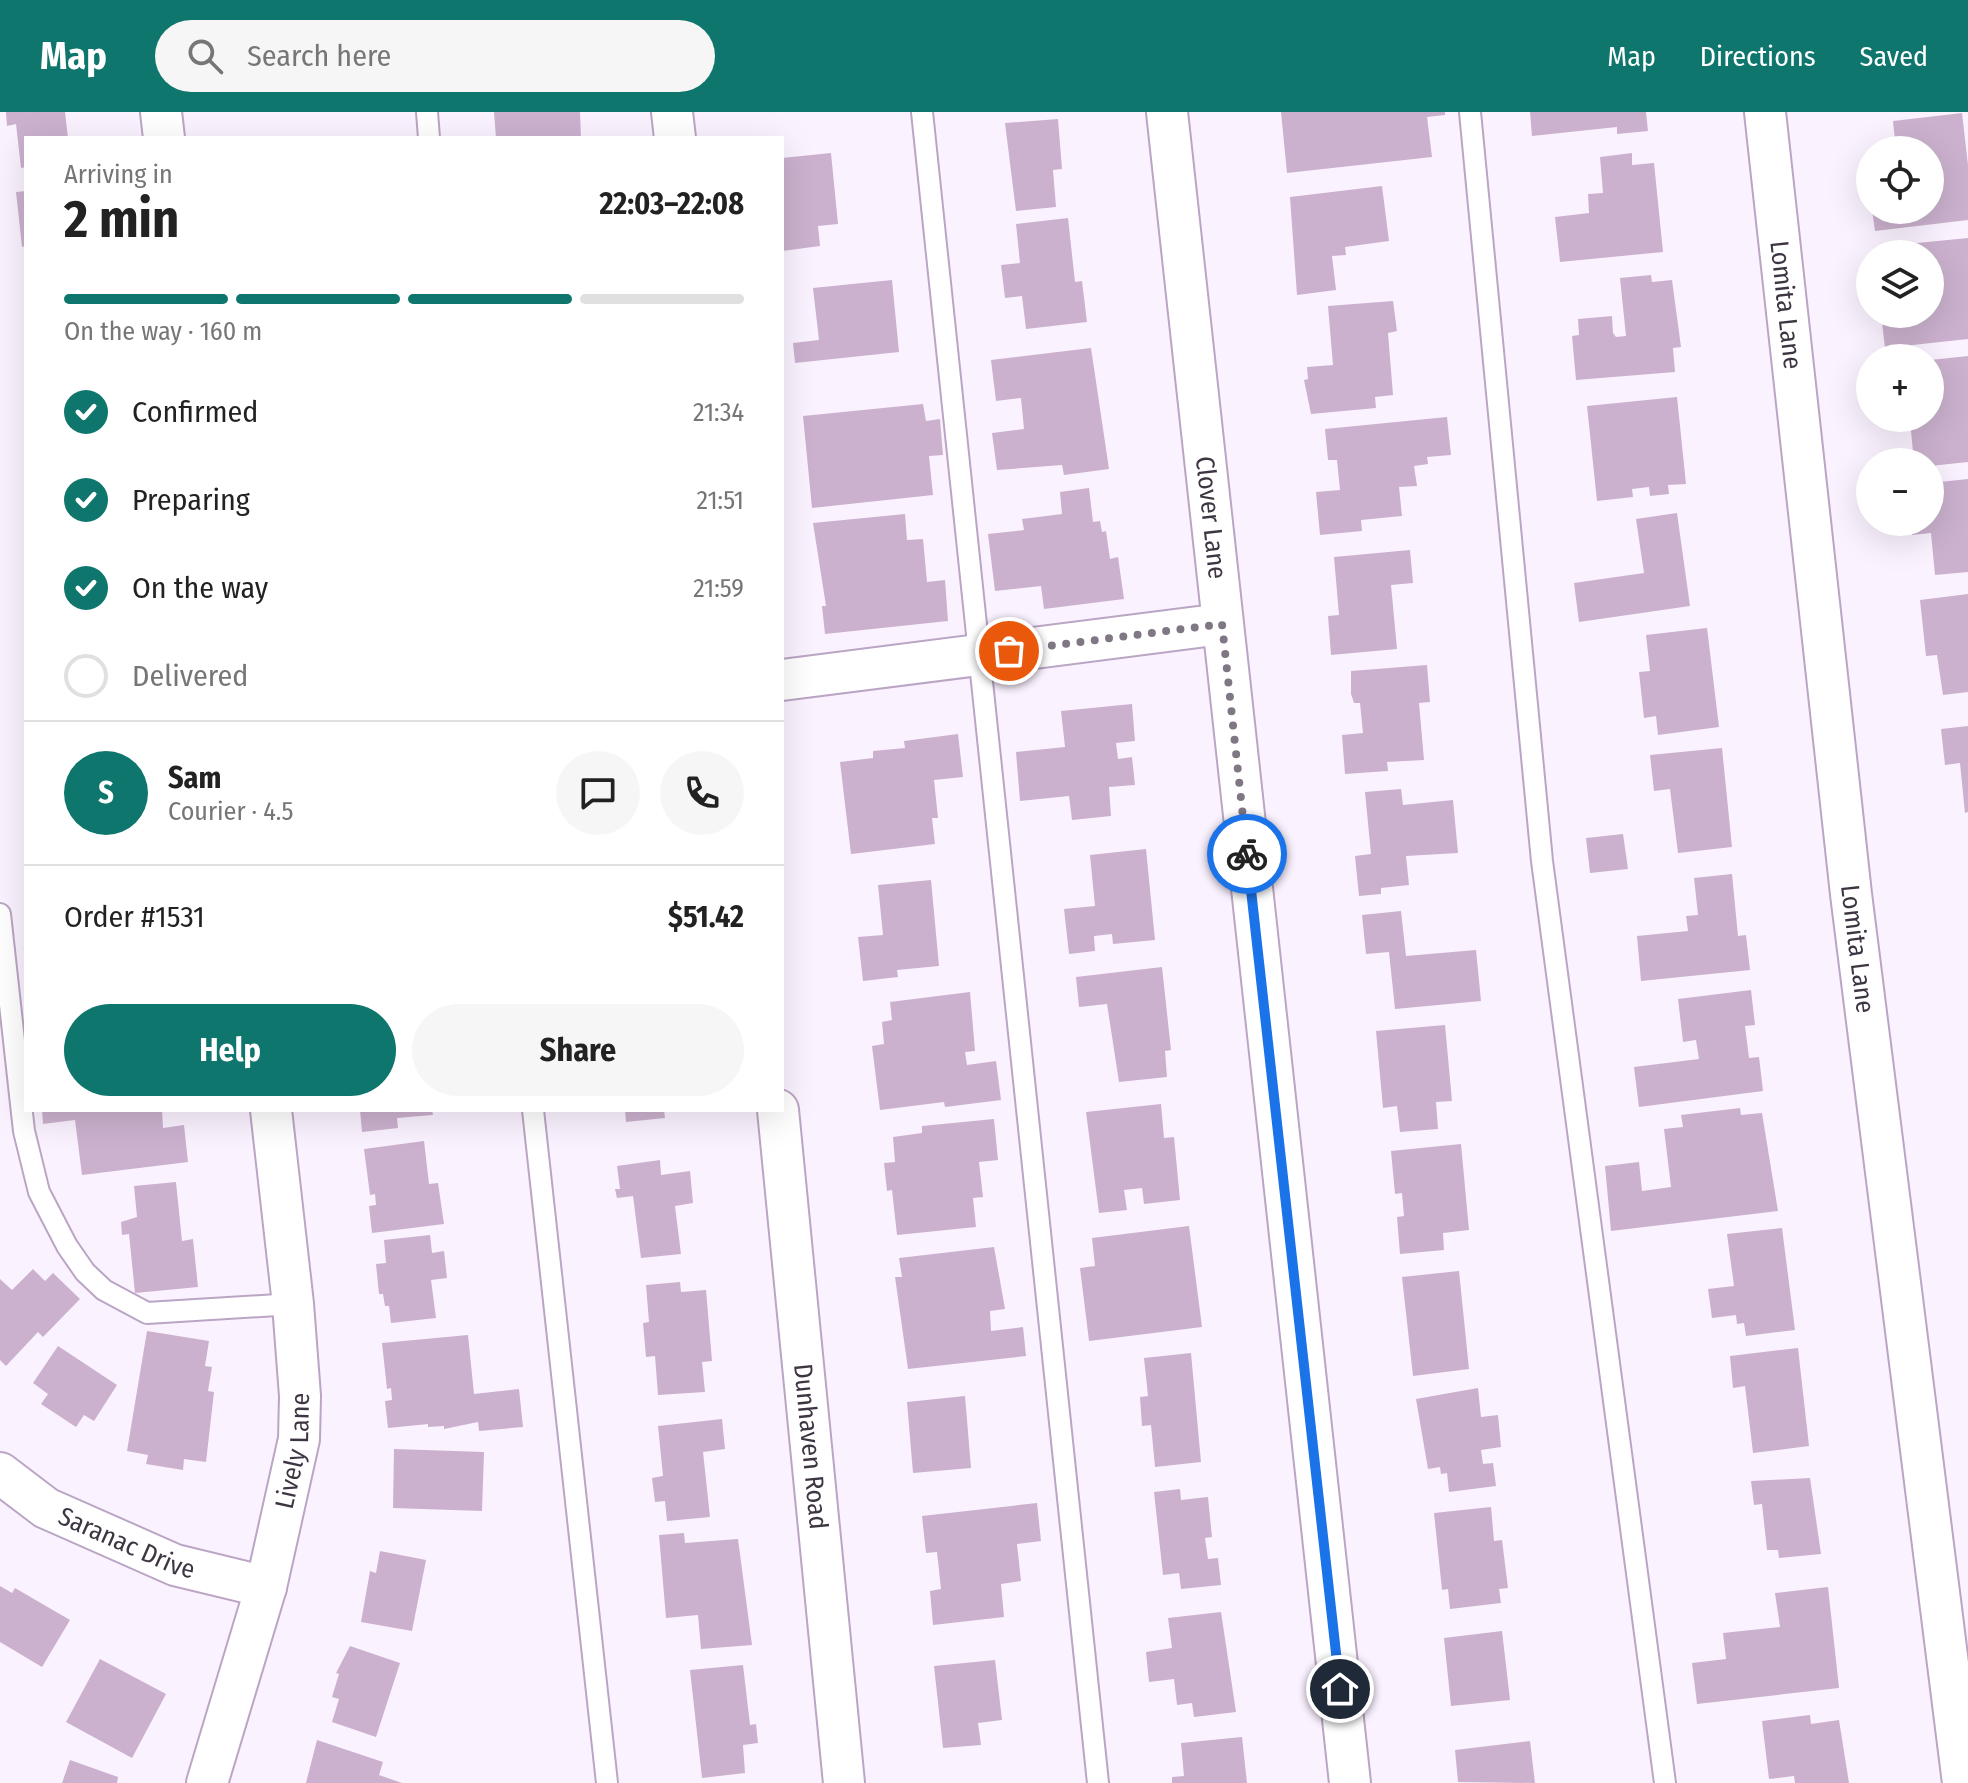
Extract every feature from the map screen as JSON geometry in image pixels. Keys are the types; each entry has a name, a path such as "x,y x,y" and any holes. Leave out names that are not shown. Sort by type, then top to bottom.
{"street":[{"path":"161,112 164,136"},
{"path":"672,112 675,136"},
{"name":"Clover Lane","path":"1167,112 1350,1783"},
{"name":"Lomita Lane","path":"1765,112 1851,894 1963,1783"},
{"path":"784,680 1222,624"},
{"name":"Lively Lane","path":"207,1783 266,1587 299,1439 300,1396 293,1304 271,1112"},
{"name":"Dunhaven Road","path":"778,1112 844,1783"},
{"name":"Saranac Drive","path":"0,1473 46,1508 175,1565 266,1587"}],"lane":[{"path":"427,112 429,136"},
{"path":"922,112 1098,1783"},
{"path":"1470,112 1542,861 1665,1783"},
{"path":"0,914 24,1131 39,1192 67,1246 85,1272 104,1290 147,1313 293,1304"},
{"path":"533,1112 607,1783"}],"building":[{"path":"6,112 65,112 68,136 24,136 24,167 21,168 16,124 7,126"},
{"path":"494,112 580,112 581,136 496,136"},
{"path":"1281,112 1445,112 1445,115 1427,117 1432,157 1287,173"},
{"path":"1530,112 1646,112 1648,131 1617,134 1617,127 1532,136"},
{"path":"1962,113 1968,165 1968,220 1944,223 1944,136 1895,136 1893,121"},
{"path":"1058,119 1062,169 1053,170 1056,207 1016,211 1005,123"},
{"path":"831,153 838,224 818,226 820,246 784,251 784,158"},
{"path":"1632,153 1632,165 1654,163 1663,252 1560,262 1555,217 1589,213 1588,194 1603,193 1600,157"},
{"path":"1382,186 1389,241 1345,247 1346,255 1332,256 1336,290 1297,295 1290,197"},
{"path":"24,191 22,247 16,192"},
{"path":"1068,218 1075,282 1082,281 1087,322 1026,329 1022,296 1005,298 1001,265 1020,263 1016,224"},
{"path":"1874,224 1934,224 1875,231"},
{"path":"1968,238 1968,339 1885,344 1883,328 1944,328 1944,240"},
{"path":"1651,275 1652,282 1672,280 1681,347 1673,348 1675,372 1576,380 1572,336 1579,335 1578,319 1612,316 1613,333 1616,337 1626,336 1620,278"},
{"path":"892,280 899,352 795,363 793,343 819,340 813,288"},
{"path":"1393,301 1397,331 1388,333 1393,395 1375,397 1376,408 1311,414 1304,380 1308,379 1307,367 1333,365 1328,306"},
{"path":"1091,348 1109,469 1064,475 1062,465 997,470 992,433 1024,429 1021,398 996,401 991,360"},
{"path":"1968,356 1968,462 1944,465 1944,448 1913,448 1911,432 1944,432 1944,359"},
{"path":"1677,397 1686,484 1668,485 1669,494 1650,496 1649,487 1632,489 1633,497 1597,501 1587,406"},
{"path":"923,404 926,421 940,419 943,455 929,456 933,495 812,508 803,416"},
{"path":"1447,417 1451,455 1427,457 1428,464 1414,466 1417,486 1399,487 1402,516 1361,520 1362,531 1320,535 1316,492 1340,490 1337,460 1328,460 1325,429"},
{"path":"1968,479 1968,572 1935,575 1931,536 1944,536 1944,482"},
{"path":"1089,488 1093,522 1100,521 1102,532 1106,531 1110,559 1118,557 1124,599 1044,609 1041,586 995,591 988,534 1024,530 1022,519 1062,514 1060,492"},
{"path":"1677,513 1690,606 1579,622 1574,583 1644,573 1636,519"},
{"path":"905,514 907,540 923,539 927,582 945,580 948,621 825,634 822,606 826,606 813,523"},
{"path":"1410,550 1413,583 1391,585 1397,649 1331,655 1328,616 1339,615 1334,557"},
{"path":"1968,594 1968,692 1943,695 1937,655 1926,656 1920,600"},
{"path":"1707,628 1719,727 1658,735 1656,716 1644,718 1639,672 1650,671 1646,635"},
{"path":"1427,665 1430,702 1419,703 1424,760 1387,762 1388,771 1345,774 1342,735 1363,733 1360,703 1354,703 1351,694 1351,671"},
{"path":"1132,704 1135,741 1116,743 1118,759 1132,757 1135,785 1109,787 1111,816 1072,820 1069,796 1020,801 1016,752 1065,747 1061,711"},
{"path":"1968,726 1968,812 1965,813 1960,763 1945,765 1941,729"},
{"path":"958,734 963,777 934,780 938,818 932,818 935,844 851,854 840,762 873,758 873,751 905,748 904,741"},
{"path":"1722,748 1732,847 1678,853 1670,789 1654,791 1650,755"},
{"path":"1401,789 1403,805 1453,800 1458,853 1406,856 1409,885 1381,888 1381,894 1359,896 1355,856 1371,854 1365,792"},
{"path":"1623,834 1628,869 1590,873 1586,838"},
{"path":"1146,849 1155,940 1113,944 1112,934 1094,936 1095,951 1069,954 1064,909 1095,906 1090,855"},
{"path":"1732,874 1738,936 1746,935 1750,970 1641,981 1637,936 1688,931 1686,916 1698,915 1694,878"},
{"path":"931,880 939,966 897,970 898,977 863,981 858,937 883,935 878,885"},
{"path":"1401,911 1406,956 1476,950 1481,1001 1395,1009 1389,952 1366,954 1362,915"},
{"path":"1162,967 1171,1050 1165,1051 1167,1077 1119,1082 1107,1004 1079,1007 1076,977"},
{"path":"1751,990 1755,1025 1745,1026 1749,1058 1759,1057 1763,1091 1639,1107 1634,1067 1699,1059 1696,1040 1683,1042 1678,999"},
{"path":"970,992 975,1051 965,1052 967,1065 996,1061 1001,1100 945,1107 944,1102 880,1110 872,1046 884,1044 882,1022 892,1020 890,1002"},
{"path":"1445,1025 1452,1101 1436,1102 1438,1129 1400,1132 1397,1106 1383,1108 1376,1031"},
{"path":"1161,1104 1164,1138 1174,1137 1180,1200 1144,1204 1142,1188 1124,1190 1127,1210 1099,1213 1086,1112"},
{"path":"1740,1108 1741,1115 1762,1113 1778,1211 1611,1231 1605,1166 1639,1162 1642,1191 1671,1187 1664,1129 1683,1127 1681,1115"},
{"path":"42,1112 162,1112 163,1128 184,1125 188,1162 82,1175 75,1120 43,1124"},
{"path":"360,1112 432,1112 433,1115 397,1118 398,1128 362,1132"},
{"path":"625,1112 664,1112 665,1118 626,1122"},
{"path":"994,1119 998,1160 979,1162 983,1197 973,1198 976,1227 897,1235 892,1190 887,1191 884,1163 895,1162 893,1137 922,1133 922,1126"},
{"path":"424,1141 429,1184 438,1183 444,1224 372,1233 369,1206 376,1205 375,1194 370,1195 364,1149"},
{"path":"1461,1144 1469,1230 1443,1233 1444,1250 1400,1254 1397,1217 1404,1216 1402,1193 1395,1194 1391,1151"},
{"path":"660,1160 661,1175 690,1171 693,1203 675,1206 681,1254 641,1258 633,1196 617,1198 615,1189 620,1189 617,1166"},
{"path":"176,1182 182,1241 193,1239 198,1287 135,1293 129,1234 122,1235 121,1222 137,1217 134,1186"},
{"path":"1189,1226 1202,1327 1089,1341 1080,1268 1095,1266 1092,1238"},
{"path":"1782,1228 1795,1330 1746,1336 1744,1323 1737,1324 1736,1315 1712,1318 1708,1289 1734,1286 1727,1234"},
{"path":"430,1235 432,1253 444,1251 447,1278 431,1280 436,1318 391,1323 389,1306 385,1306 383,1294 379,1294 376,1264 386,1263 384,1240"},
{"path":"994,1247 1005,1309 990,1311 991,1331 1023,1327 1026,1356 908,1369 895,1277 902,1277 899,1258"},
{"path":"33,1269 45,1281 53,1273 80,1299 43,1337 38,1332 6,1366 0,1360 0,1279 12,1290"},
{"path":"1459,1271 1469,1369 1413,1376 1402,1277"},
{"path":"680,1282 681,1292 706,1290 712,1361 702,1362 705,1392 658,1395 655,1356 646,1357 643,1323 649,1322 646,1285"},
{"path":"147,1331 209,1341 205,1366 212,1367 208,1391 214,1392 206,1462 184,1459 183,1470 146,1464 148,1455 127,1451"},
{"path":"468,1335 474,1394 519,1389 523,1427 479,1431 478,1422 444,1429 444,1426 428,1427 428,1424 388,1428 385,1401 392,1400 391,1388 387,1389 382,1343"},
{"path":"58,1346 117,1385 94,1421 84,1415 76,1427 41,1404 48,1394 33,1383"},
{"path":"1798,1348 1809,1446 1753,1453 1745,1386 1733,1388 1730,1356"},
{"path":"1191,1353 1201,1462 1155,1467 1151,1425 1142,1426 1140,1397 1148,1396 1144,1358"},
{"path":"1478,1388 1481,1417 1498,1415 1501,1447 1481,1450 1483,1464 1493,1463 1496,1486 1449,1492 1447,1473 1441,1474 1440,1467 1428,1469 1416,1399"},
{"path":"965,1396 971,1468 913,1473 907,1402"},
{"path":"722,1419 725,1449 703,1452 710,1517 667,1521 665,1501 655,1502 652,1478 663,1476 658,1426"},
{"path":"394,1449 484,1452 482,1511 393,1508"},
{"path":"1810,1478 1821,1554 1779,1558 1778,1550 1767,1550 1762,1504 1754,1505 1751,1481"},
{"path":"1180,1489 1181,1500 1208,1497 1212,1537 1205,1538 1208,1559 1218,1558 1221,1585 1181,1589 1179,1573 1163,1575 1154,1492"},
{"path":"1037,1503 1041,1541 1017,1544 1021,1581 1001,1584 1004,1617 933,1625 930,1591 941,1589 937,1552 926,1553 922,1516"},
{"path":"1491,1507 1494,1541 1502,1540 1508,1588 1499,1589 1501,1603 1450,1609 1448,1589 1442,1590 1434,1513"},
{"path":"684,1533 685,1543 738,1539 752,1645 701,1649 698,1615 666,1618 659,1535"},
{"path":"380,1551 426,1560 412,1631 361,1622 370,1571 376,1573"},
{"path":"0,1586 12,1593 15,1588 70,1620 42,1667 0,1642"},
{"path":"1828,1587 1839,1688 1697,1704 1692,1663 1726,1659 1723,1633 1780,1627 1775,1593"},
{"path":"1221,1612 1236,1712 1194,1717 1192,1703 1177,1705 1174,1679 1149,1682 1146,1652 1172,1648 1168,1618"},
{"path":"1502,1631 1510,1700 1451,1706 1444,1638"},
{"path":"350,1646 400,1663 376,1737 332,1722 339,1699 332,1697 339,1674 336,1673"},
{"path":"100,1659 166,1694 132,1758 66,1722"},
{"path":"995,1660 1002,1720 978,1723 981,1745 943,1748 934,1666"},
{"path":"743,1665 750,1725 756,1724 758,1743 743,1745 745,1773 702,1778 690,1670"},
{"path":"1810,1715 1811,1724 1839,1720 1849,1783 1795,1783 1794,1776 1769,1779 1762,1721"},
{"path":"1242,1737 1247,1783 1172,1783 1172,1777 1184,1776 1181,1743"},
{"path":"317,1740 383,1762 379,1775 402,1783 306,1783"},
{"path":"1530,1741 1535,1783 1458,1782 1455,1750"},
{"path":"70,1760 118,1777 117,1783 62,1783"}],"way so far":[{"path":"1009,651 1222,624 1247,854"}],"route":[{"path":"1247,854 1340,1689"}]}
